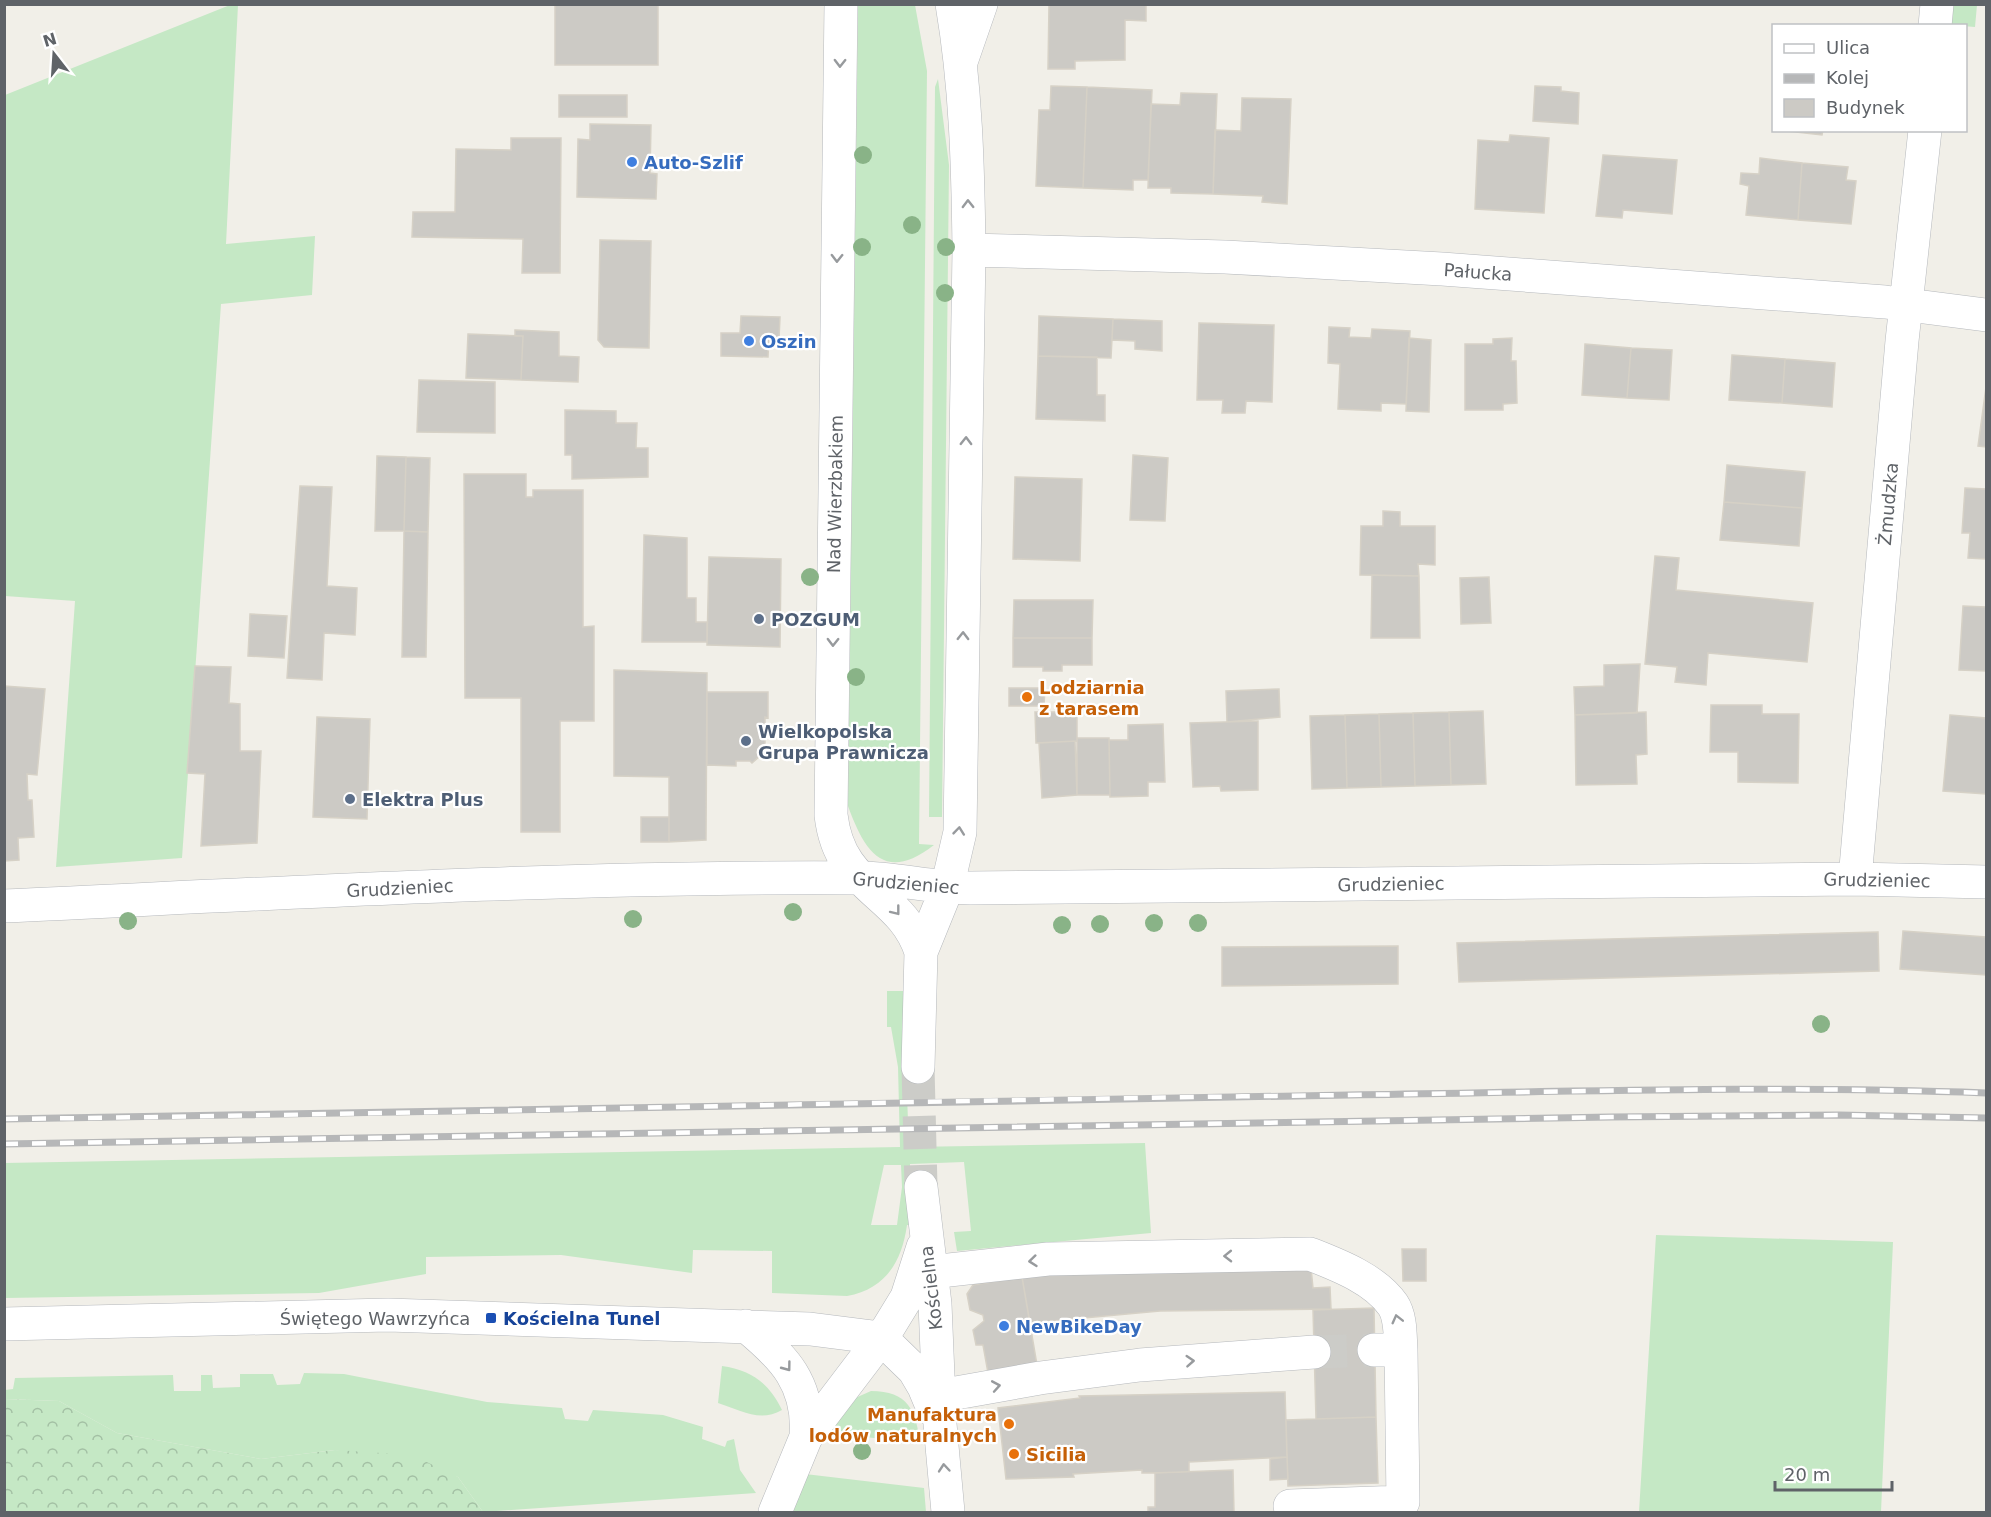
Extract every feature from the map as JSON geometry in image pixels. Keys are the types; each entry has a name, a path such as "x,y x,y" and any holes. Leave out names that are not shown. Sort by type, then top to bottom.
{"street":[{"name":"Nad Wierzbakiem","path":"841,4 831,815 843,857 862,878 894,906 917,939 921,952 918,1067"},
{"name":"Nad Wierzbakiem","path":"921,952 947,888 960,832 969,250 968,155 962,61 952,4"},
{"name":"Nad Wierzbakiem","path":"962,61 981,4"},
{"path":"1935,24 1936,4"},
{"name":"Żmudzka","path":"1856,879 1907,304 1925,132"},
{"name":"Pałucka","path":"969,250 1225,257 1442,269 1907,304 1986,315"},
{"path":"796,878 817,858 828,832 831,815"},
{"name":"Grudzieniec","path":"4,906 477,885 796,878 862,878 947,888 1856,879 1986,882"},
{"path":"921,1187 925,1236"},
{"name":"Kościelna","path":"925,1236 933,1288 938,1410 948,1512"},
{"name":"Kościelna","path":"775,1512 806,1437 881,1338 907,1297 925,1236"},
{"path":"938,1410 914,1370 881,1338 933,1288 1048,1259 1310,1254 1336,1264 1374,1287 1393,1305 1399,1320 1388,1350 1403,1502 1290,1506"},
{"name":"Świętego Wawrzyńca","path":"4,1324 388,1315 746,1326 810,1329 881,1338"},
{"path":"746,1326 769,1345 800,1386 808,1416 806,1437"},
{"path":"938,1410 1040,1378 1140,1365 1314,1352"},
{"path":"852,1377 886,1371 910,1378 924,1390 938,1410"}],"green space":[{"path":"230,5 238,5 226,244 315,236 312,295 221,304 182,858 56,867 75,601 5,596 5,95"},
{"path":"858,5 915,5 927,71 919,844 934,845 902,862 890,862 879,857 870,849 848,806"},
{"path":"1952,5 1977,5 1975,27 1967,26 1967,24 1950,24"},
{"path":"938,79 949,165 942,817 929,817 935,87"},
{"path":"887,991 903,991 909,1147 1145,1143 1151,1233 957,1251 954,1232 971,1231 964,1162 910,1164 911,1225 907,1225 905,1238 896,1261 882,1280 872,1287 847,1296 772,1293 772,1251 693,1250 692,1273 561,1255 426,1257 426,1274 319,1293 5,1298 4,1163 900,1147 898,1067 891,1027 887,1027","holes":["884,1165 901,1165 902,1187 897,1225 871,1225"]},
{"path":"1656,1235 1893,1242 1881,1512 1639,1512"},
{"path":"722,1366 742,1371 758,1379 771,1392 782,1410 774,1414 758,1415 718,1403"},
{"path":"304,1373 344,1374 487,1402 562,1408 565,1419 588,1421 593,1410 663,1415 703,1427 702,1439 725,1447 727,1441 734,1439 740,1470 756,1493 483,1512 458,1477 335,1450 261,1459 117,1433 59,1401 5,1399 5,1390 13,1389 15,1378 173,1375 174,1391 201,1391 201,1375 212,1375 213,1388 240,1387 240,1374 273,1374 277,1385 300,1384"},
{"path":"871,1391 894,1394 908,1405 916,1421 920,1443 828,1433 853,1399"},
{"path":"5,1399 59,1401 117,1433 261,1459 335,1450 412,1455 458,1477 483,1512 5,1512"},
{"path":"805,1474 924,1488 926,1512 790,1512"}],"building":[{"path":"555,4 658,4 658,65 555,65"},
{"path":"1049,4 1146,4 1146,21 1125,20 1125,60 1075,61 1075,69 1048,69"},
{"path":"1051,86 1087,87 1083,188 1036,186 1039,110 1050,110"},
{"path":"1535,86 1561,87 1561,91 1579,93 1578,124 1533,121"},
{"path":"1087,87 1152,90 1148,180 1133,180 1133,190 1083,188"},
{"path":"1181,93 1217,94 1213,194 1171,193 1171,188 1148,188 1151,104 1180,105"},
{"path":"559,95 627,95 627,117 559,117"},
{"path":"1242,98 1291,99 1287,204 1262,202 1263,196 1213,194 1215,130 1241,131"},
{"path":"590,124 651,125 650,173 657,174 656,199 577,197 578,139 590,140"},
{"path":"1796,132 1823,132 1822,135"},
{"path":"1510,135 1549,138 1544,213 1475,209 1478,140 1509,142"},
{"path":"511,138 561,138 560,273 522,273 523,239 412,237 413,212 455,212 456,149 511,150"},
{"path":"1603,155 1677,160 1672,214 1623,210 1622,218 1596,216"},
{"path":"1760,158 1802,163 1798,220 1746,215 1749,186 1740,184 1741,173 1759,174"},
{"path":"1802,163 1848,167 1846,180 1856,181 1851,224 1798,220"},
{"path":"600,240 651,241 649,348 604,347 598,340"},
{"path":"741,316 780,317 779,339 769,338 768,357 721,356 721,333 740,333"},
{"path":"1039,316 1113,319 1111,358 1038,356"},
{"path":"1113,319 1162,321 1162,351 1135,349 1135,341 1112,340"},
{"path":"1199,323 1274,325 1272,402 1246,401 1245,413 1222,413 1223,400 1197,400"},
{"path":"1329,327 1350,328 1349,337 1371,338 1372,329 1410,331 1406,404 1381,403 1381,411 1338,409 1340,364 1328,363"},
{"path":"515,330 559,332 559,356 579,357 578,382 521,380 523,336 515,336"},
{"path":"468,334 523,336 521,380 466,378"},
{"path":"1409,338 1431,340 1429,412 1406,411"},
{"path":"1512,338 1511,361 1516,361 1517,403 1503,404 1503,410 1465,410 1465,344 1493,344 1493,339"},
{"path":"1585,344 1631,348 1627,398 1582,395"},
{"path":"1631,348 1672,350 1669,400 1627,398"},
{"path":"1732,355 1785,359 1782,403 1729,400"},
{"path":"1038,356 1097,357 1097,395 1105,395 1105,421 1036,419"},
{"path":"1785,359 1835,363 1832,407 1782,403"},
{"path":"419,380 495,382 495,433 417,432"},
{"path":"1986,387 1986,447 1978,446"},
{"path":"565,410 616,411 616,423 637,423 636,448 648,448 648,477 572,479 572,455 565,455"},
{"path":"1133,455 1168,458 1165,521 1130,520"},
{"path":"377,456 406,457 404,531 375,531"},
{"path":"406,457 430,458 428,532 404,531"},
{"path":"1727,465 1805,472 1802,508 1724,502"},
{"path":"464,474 526,474 526,497 533,497 533,490 583,490 583,627 594,626 594,721 560,721 560,832 521,832 521,698 465,698"},
{"path":"1015,477 1082,479 1080,561 1013,559"},
{"path":"300,486 332,487 327,586 357,588 355,635 324,633 322,680 287,678"},
{"path":"1965,488 1986,489 1986,559 1968,558 1970,533 1962,533"},
{"path":"1724,502 1802,508 1799,546 1720,540"},
{"path":"1383,511 1400,512 1400,526 1435,526 1435,565 1418,564 1419,576 1360,575 1361,526 1383,526"},
{"path":"404,531 428,532 426,657 402,657"},
{"path":"644,535 687,538 687,598 696,598 696,622 707,622 707,642 642,642"},
{"path":"1655,556 1679,558 1676,590 1813,603 1807,662 1708,653 1706,685 1675,682 1677,667 1645,664"},
{"path":"709,557 781,559 780,647 707,645"},
{"path":"1372,575 1419,576 1420,638 1371,638"},
{"path":"1489,577 1491,623 1461,624 1460,578"},
{"path":"1014,600 1093,600 1092,638 1013,638"},
{"path":"1963,606 1986,607 1986,671 1959,670"},
{"path":"250,614 287,616 284,658 248,656"},
{"path":"1013,638 1092,638 1092,665 1062,665 1062,671 1043,671 1043,667 1013,667"},
{"path":"1640,664 1637,713 1575,715 1574,687 1604,686 1604,665"},
{"path":"195,666 231,667 229,703 240,704 240,751 261,751 257,843 201,846 205,774 187,773"},
{"path":"614,670 707,673 706,840 669,842 669,777 614,776"},
{"path":"4,686 45,689 37,775 27,774 28,800 32,800 34,837 18,838 19,860 4,861"},
{"name":"Lodziarnia z tarasem","path":"1009,688 1045,688 1044,706 1009,706"},
{"path":"1279,689 1280,717 1227,722 1226,691"},
{"path":"707,692 768,692 765,746 768,749 752,763 736,761 736,766 707,765"},
{"path":"1711,705 1762,705 1762,714 1799,714 1798,783 1738,782 1738,752 1710,752"},
{"path":"1483,711 1486,784 1451,785 1449,712"},
{"path":"1035,712 1077,712 1077,741 1036,743"},
{"path":"1449,712 1451,785 1415,786 1413,713"},
{"path":"1646,712 1647,754 1636,755 1637,784 1576,785 1575,715"},
{"path":"1413,713 1415,786 1381,787 1379,714"},
{"path":"1379,714 1381,787 1347,788 1345,715"},
{"path":"1345,715 1347,788 1312,789 1310,716"},
{"path":"1950,715 1986,718 1986,794 1943,791"},
{"path":"317,717 370,719 367,819 313,817"},
{"path":"1258,721 1258,790 1221,791 1220,786 1193,787 1190,723"},
{"path":"1163,724 1165,782 1148,782 1148,796 1110,797 1109,740 1128,740 1128,725"},
{"path":"1077,738 1109,738 1110,795 1077,795"},
{"path":"1075,741 1077,795 1042,798 1039,743"},
{"path":"641,817 669,817 669,842 641,842"},
{"path":"1903,931 1986,937 1986,975 1900,969"},
{"path":"1878,932 1879,971 1459,982 1457,943"},
{"path":"1398,946 1398,984 1222,986 1222,947"},
{"path":"1402,1249 1426,1249 1426,1281 1403,1281"},
{"path":"1311,1268 1313,1288 1330,1287 1331,1309 1160,1311 1030,1323 1022,1277 1047,1272"},
{"name":"NewBikeDay","path":"1022,1277 1037,1365 988,1373 983,1345 976,1345 973,1330 984,1321 983,1315 970,1310 967,1294 973,1285"},
{"path":"1374,1308 1376,1417 1316,1419 1313,1310"},
{"path":"1285,1392 1287,1457 1189,1462 1189,1472 1142,1473 1142,1470 1073,1474 1074,1477 1006,1479 998,1408 1080,1398 1079,1396"},
{"path":"1376,1417 1378,1483 1288,1486 1286,1420"},
{"path":"1287,1457 1288,1479 1270,1480 1270,1459"},
{"path":"1233,1470 1234,1512 1148,1512 1148,1507 1155,1507 1155,1473"}],"tunnel":[{"path":"918,1067 921,1187"},
{"path":"1314,1352 1374,1350"}],"railway":[{"path":"4,1119 1668,1090 1986,1093"},
{"path":"4,1144 1611,1117 1839,1115 1986,1118"}],"place":[{"name":"Auto-Szlif","path":"632,162"},
{"name":"Oszin","path":"749,341"},
{"name":"POZGUM","path":"759,619"},
{"name":"Lodziarnia z tarasem","path":"1027,697"},
{"name":"Wielkopolska Grupa Prawnicza","path":"746,741"},
{"name":"Elektra Plus","path":"350,799"},
{"name":"Kościelna Tunel","path":"491,1318"},
{"name":"NewBikeDay","path":"1004,1326"},
{"name":"Manufaktura lodów naturalnych","path":"1009,1424"},
{"name":"Sicilia","path":"1014,1454"}]}
